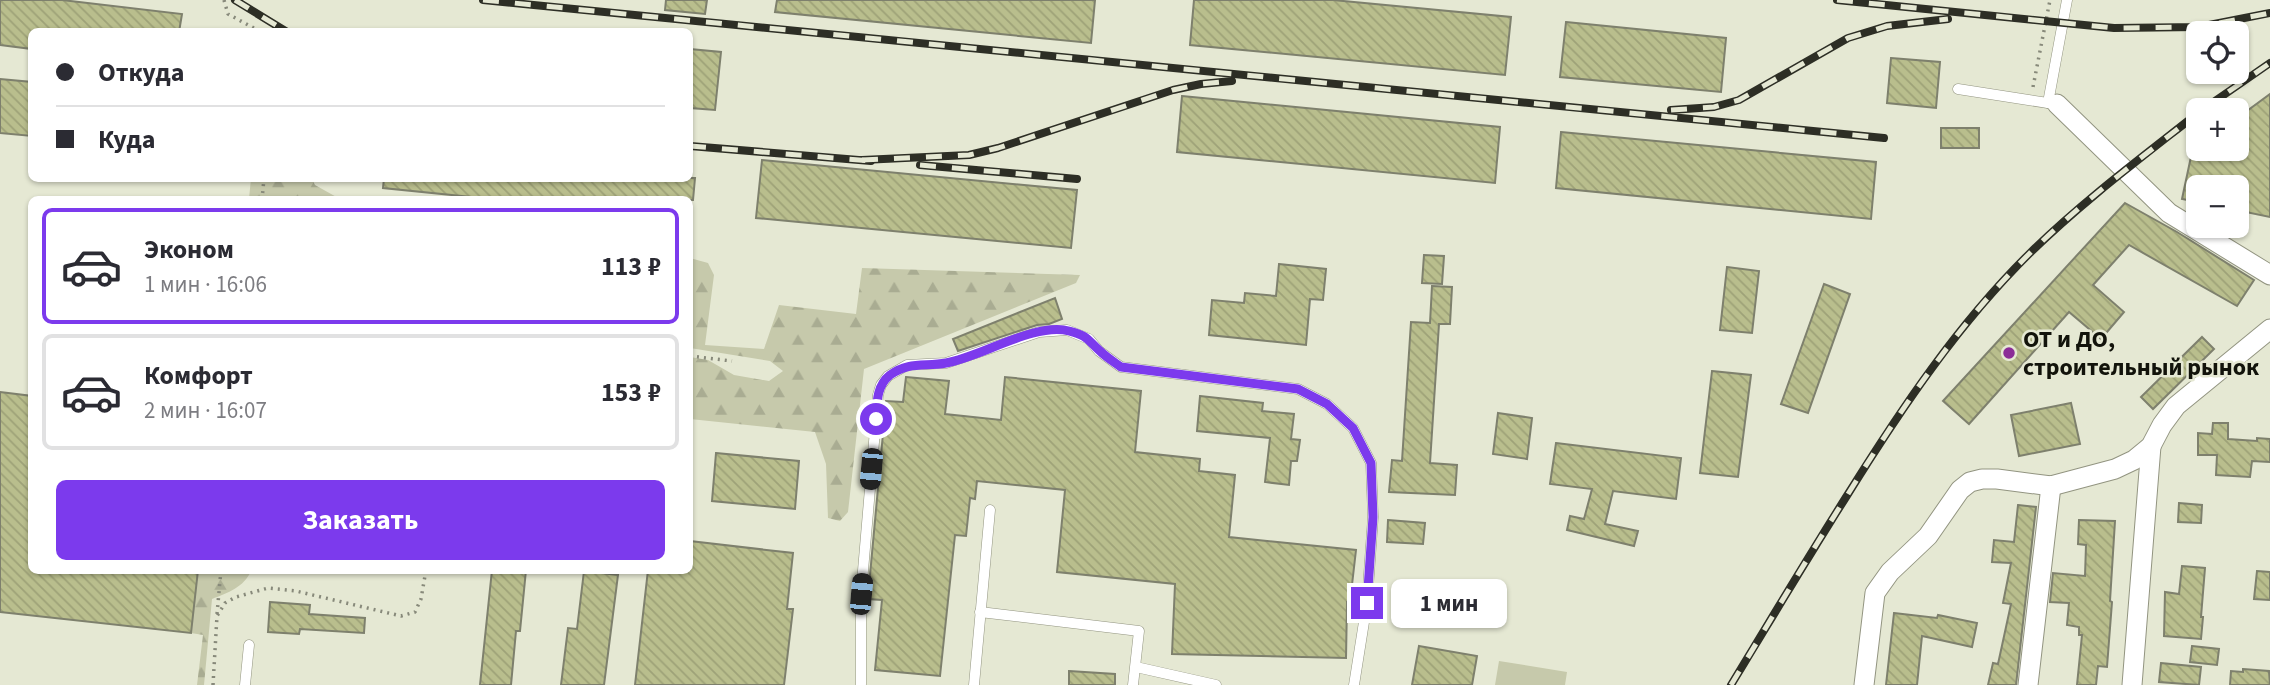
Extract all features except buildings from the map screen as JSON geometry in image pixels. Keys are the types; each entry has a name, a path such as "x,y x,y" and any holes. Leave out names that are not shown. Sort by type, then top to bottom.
{"street":[{"path":"2052,103 2169,213 2270,275"},
{"path":"1864,685 1875,593 1890,572 1928,537 1960,490 1970,482 1997,479 2052,486 2115,470 2134,460 2151,446 2176,407 2270,329"},
{"path":"2133,685 2151,446"},
{"path":"2028,685 2052,486"}],"lane":[{"path":"1958,89 2052,103 2067,0"},
{"path":"861,684 861,594 878,394 881,385 888,376 908,365 946,363 1039,332 1067,330 1089,339 1099,351 1121,367 1298,389 1327,404 1353,428 1371,463 1373,517 1367,603 1354,685"},
{"path":"974,685 990,510"},
{"path":"980,612 1139,631 1133,685"},
{"path":"245,685 249,645"},
{"path":"1136,667 1216,685"}],"path":[{"path":"224,0 228,15 253,28"},
{"path":"2031,100 2050,0"},
{"path":"693,356 732,361"},
{"path":"213,685 216,616 221,574"},
{"path":"216,616 225,603 236,597 268,588 296,591 401,616 415,612 421,599 425,574"}],"green space":[{"path":"251,182 314,182 335,196 249,196"},
{"path":"693,259 708,263 714,275 705,345 764,349 779,305 856,314 862,268 1080,275 1076,283 864,369 848,512 840,521 828,518 826,464 815,432 693,419 693,358 708,360 734,375 769,381 783,371 770,361 693,348"},
{"path":"198,574 250,574 230,592 212,599 204,685 197,685 203,635 191,633"},
{"path":"1499,661 1567,672 1565,685 1495,685"}],"railway":[{"path":"235,0 280,28"},
{"path":"483,0 1884,138"},
{"path":"1837,0 2114,28 2199,27 2270,13"},
{"path":"1671,110 1714,107 1739,100 1848,38 1887,26 1948,19"},
{"path":"2219,98 2270,63"},
{"path":"862,160 969,155 998,148 1173,90 1232,81"},
{"path":"1731,685 1889,430 1955,338 2030,253 2070,216 2186,122"},
{"path":"693,146 871,161"},
{"path":"920,165 1077,179"}],"place":[{"name":"ОТ и ДО, строительный рынок","path":"2009,353"}],"route":[{"path":"876,419 881,385 888,376 908,365 946,363 1039,332 1067,330 1089,339 1099,351 1121,367 1298,389 1327,404 1353,428 1371,463 1373,517 1367,603"}]}
